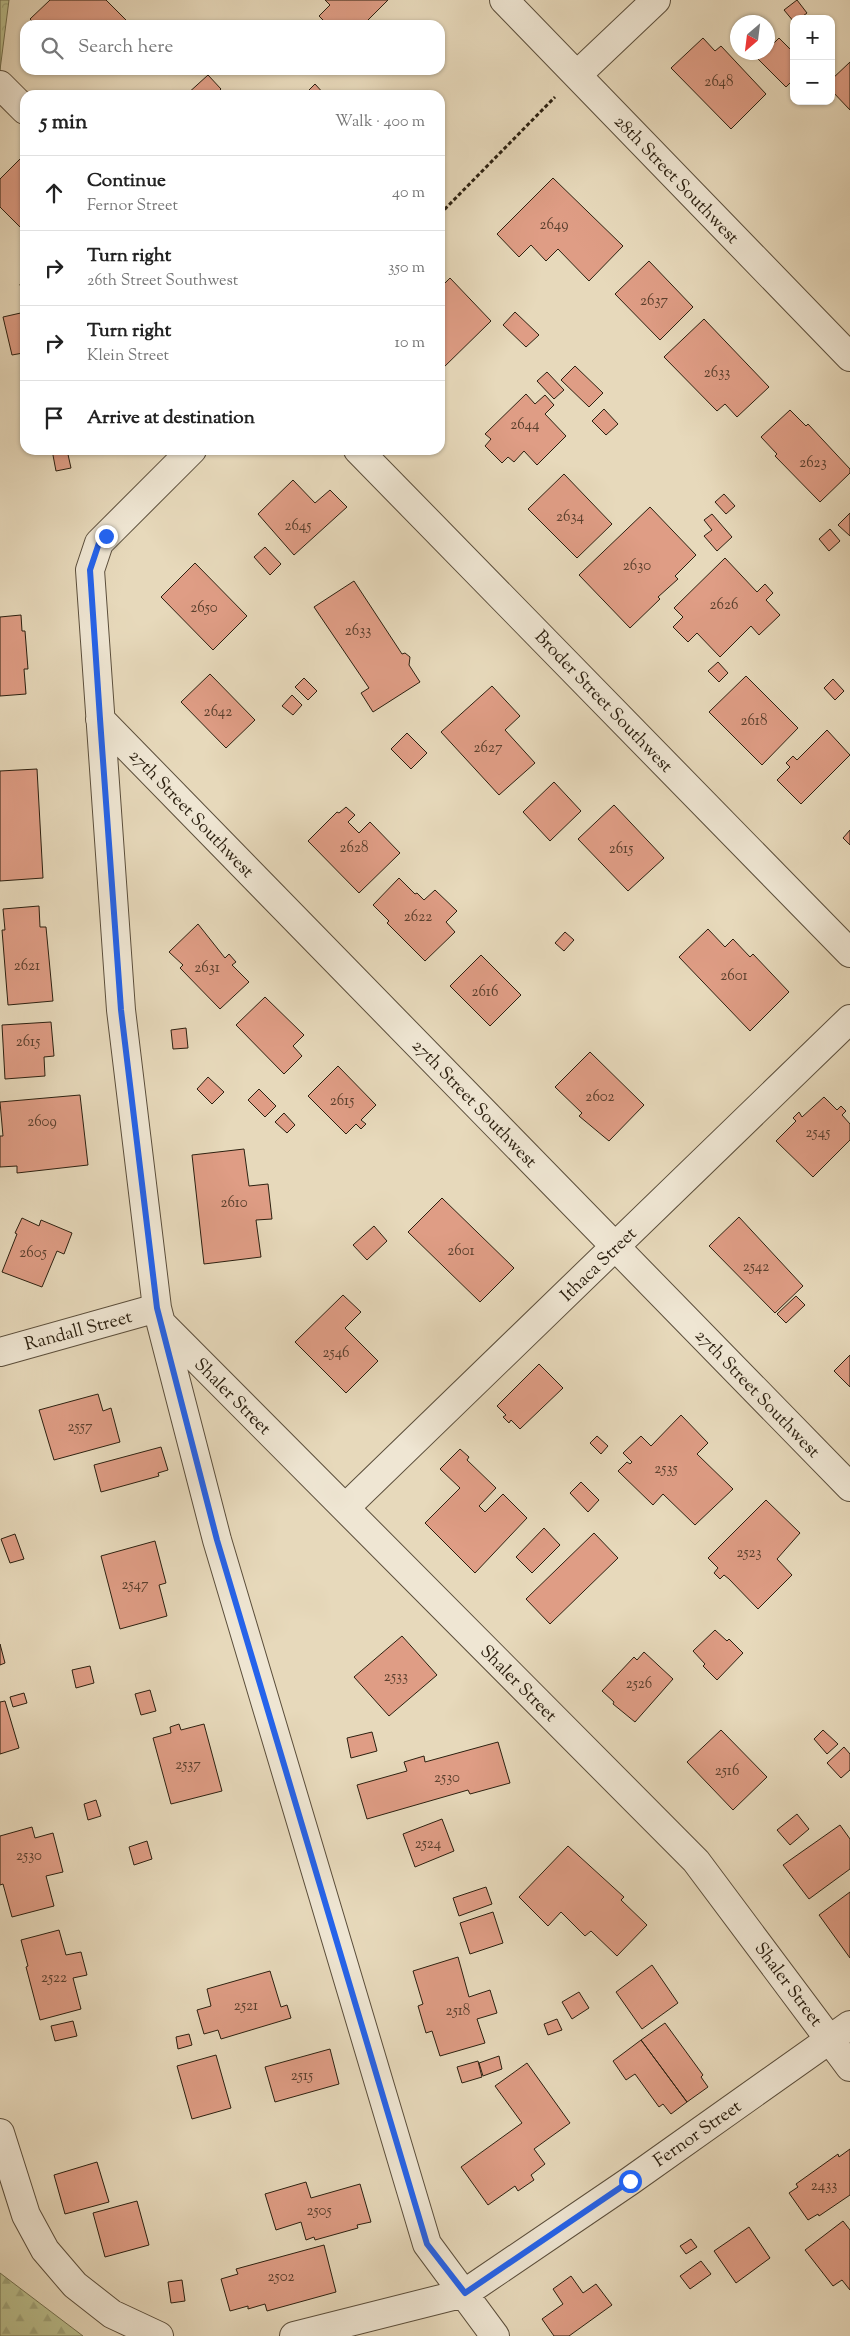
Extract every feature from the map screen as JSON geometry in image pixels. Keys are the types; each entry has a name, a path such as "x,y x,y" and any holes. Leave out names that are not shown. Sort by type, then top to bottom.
{"street":[{"name":"28th Street Southwest","path":"504,0 850,357"},
{"path":"577,75 656,0"},
{"path":"0,85 20,105"},
{"path":"187,455 99,543 90,570 121,1010 159,1315 217,1540 427,2244 496,2336"},
{"name":"Broder Street Southwest","path":"363,455 850,953"},
{"name":"27th Street Southwest","path":"100,719 850,1487"},
{"name":"Ithaca Street","path":"345,1508 850,1019"},
{"name":"Randall Street","path":"0,1352 159,1315"},
{"name":"Shaler Street","path":"159,1315 345,1508 696,1861 840,2032 850,2067"},
{"name":"Fernor Street","path":"294,2336 465,2293 630,2181 840,2032"},
{"path":"0,2133 26,2216 45,2250 75,2286 112,2314 159,2336"}],"path":[{"path":"445,209 577,75"}],"green space":[{"path":"0,0 9,0 0,70"},
{"path":"0,2273 83,2336 0,2336"}],"building":[{"path":"50,0 106,0 126,20 31,20"},
{"path":"325,0 388,0 368,20 323,20 319,16 330,5"},
{"path":"797,0 807,13 804,15 790,15 790,17 784,10"},
{"path":"703,38 715,51 721,46 730,56 730,60 734,60 766,94 731,129 671,68"},
{"path":"779,38 790,49 790,83 786,87 759,60 775,60 775,42"},
{"path":"850,62 850,110 835,94 835,76"},
{"path":"208,75 221,89 220,90 192,90"},
{"path":"315,84 320,90 309,90"},
{"path":"20,159 20,227 0,207 0,179"},
{"path":"553,178 623,246 589,281 558,249 546,261 531,245 519,257 497,234"},
{"path":"649,261 693,307 660,340 615,294"},
{"path":"450,278 491,321 445,366 445,283"},
{"path":"515,312 539,335 526,347 503,325"},
{"path":"20,313 20,354 12,355 3,317"},
{"path":"704,319 769,387 737,417 725,404 717,411 664,357"},
{"path":"575,366 603,393 589,407 561,380"},
{"path":"547,372 564,390 554,399 537,381"},
{"path":"526,394 535,404 545,395 554,405 545,414 566,436 537,465 524,451 514,462 508,457 502,463 485,446 491,439 485,434"},
{"path":"604,409 618,424 606,435 592,421"},
{"path":"790,410 806,426 808,424 850,469 850,473 820,502 775,456 777,454 761,437"},
{"path":"53,455 68,455 71,468 56,471"},
{"path":"564,474 612,524 577,558 528,509"},
{"path":"293,480 315,503 330,490 347,507 294,555 258,514"},
{"path":"724,494 735,506 726,514 715,502"},
{"path":"650,507 696,555 675,576 678,579 658,597 660,599 630,628 579,575"},
{"path":"850,513 850,536 838,525"},
{"path":"712,514 732,537 717,551 704,536 712,530 704,520"},
{"path":"830,529 840,541 829,551 819,539"},
{"path":"265,547 281,564 270,575 254,557"},
{"path":"725,558 757,592 765,584 773,593 766,600 780,615 759,635 751,626 720,657 697,633 688,642 673,627 683,617 674,608"},
{"path":"195,563 247,616 213,650 161,597"},
{"path":"354,581 402,654 405,653 410,657 409,665 420,682 373,712 361,693 369,688 314,607"},
{"path":"21,615 22,631 25,631 28,669 24,669 26,694 0,696 0,617"},
{"path":"718,662 728,673 719,682 708,671"},
{"path":"210,674 255,720 226,748 181,702"},
{"path":"746,676 798,728 762,765 709,712"},
{"path":"304,678 317,691 308,700 295,687"},
{"path":"833,679 844,691 835,700 824,688"},
{"path":"492,686 520,716 505,730 535,763 499,795 441,732"},
{"path":"292,695 302,705 293,715 282,706"},
{"path":"827,730 850,755 801,804 777,780 790,767 786,763 793,756 797,760"},
{"path":"407,733 427,753 411,769 391,749"},
{"path":"37,769 43,878 0,881 0,771"},
{"path":"554,782 581,811 550,841 523,812"},
{"path":"614,805 664,858 628,891 578,839"},
{"path":"346,807 355,815 348,822 359,833 370,822 400,853 359,893 308,841 337,812 339,813"},
{"path":"850,830 850,845 843,838"},
{"path":"399,878 424,900 435,890 457,911 446,922 455,932 425,961 387,923 389,921 373,905"},
{"path":"39,906 40,927 46,927 53,1001 8,1005 2,930 5,930 3,909"},
{"path":"198,924 225,958 229,954 236,962 232,965 249,982 220,1009 180,968 183,965 169,952"},
{"path":"708,929 725,947 733,939 750,957 753,954 789,992 750,1031 679,957"},
{"path":"565,932 574,940 564,951 555,943"},
{"path":"481,955 521,995 490,1026 450,986"},
{"path":"265,997 304,1035 293,1046 302,1056 284,1074 236,1025"},
{"path":"51,1022 54,1056 44,1057 45,1076 5,1079 2,1025"},
{"path":"186,1028 188,1048 173,1049 171,1030"},
{"path":"590,1052 644,1105 609,1141 579,1116 582,1113 555,1087"},
{"path":"338,1066 376,1105 361,1120 366,1124 361,1129 356,1124 346,1134 308,1096"},
{"path":"208,1077 224,1092 212,1104 197,1089"},
{"path":"259,1089 276,1106 265,1117 248,1100"},
{"path":"80,1095 88,1165 17,1173 17,1166 0,1167 0,1136 3,1136 0,1102"},
{"path":"824,1097 837,1110 841,1106 846,1111 842,1115 850,1124 850,1140 813,1177 776,1141 796,1121 793,1118 799,1112 802,1117"},
{"path":"284,1113 295,1125 287,1133 275,1122"},
{"path":"244,1149 249,1186 268,1184 272,1219 256,1220 261,1257 204,1264 192,1155"},
{"path":"442,1198 514,1268 480,1302 408,1232"},
{"path":"739,1217 803,1286 775,1313 709,1246"},
{"path":"22,1218 39,1226 41,1220 72,1233 64,1254 57,1251 42,1287 2,1272"},
{"path":"374,1226 387,1241 367,1260 353,1245"},
{"path":"343,1295 361,1312 345,1328 378,1361 346,1393 295,1342"},
{"path":"796,1296 805,1305 786,1323 777,1314"},
{"path":"850,1355 850,1387 834,1371"},
{"path":"539,1364 563,1388 520,1429 511,1420 509,1423 503,1417 506,1415 497,1406"},
{"path":"98,1394 103,1411 111,1408 120,1442 54,1460 39,1410"},
{"path":"681,1415 708,1443 697,1454 733,1489 695,1525 663,1494 653,1505 618,1471 627,1462 630,1464 632,1462 623,1453 641,1436 651,1446"},
{"path":"597,1436 608,1446 601,1454 590,1443"},
{"path":"161,1447 168,1470 158,1473 159,1476 101,1492 94,1465"},
{"path":"460,1449 469,1457 467,1460 496,1488 479,1506 485,1512 503,1494 527,1518 475,1573 425,1523 460,1488 440,1469"},
{"path":"581,1482 599,1500 588,1512 570,1493"},
{"path":"766,1500 800,1533 777,1559 792,1575 758,1609 729,1579 724,1575 720,1579 714,1573 718,1568 708,1558"},
{"path":"544,1528 560,1545 532,1573 516,1557"},
{"path":"594,1533 618,1558 550,1624 526,1599"},
{"path":"15,1534 24,1559 10,1563 1,1539"},
{"path":"155,1541 166,1583 159,1585 167,1616 120,1629 101,1556"},
{"path":"715,1630 727,1641 729,1639 743,1653 717,1680 703,1666 705,1664 693,1651"},
{"path":"402,1636 437,1675 389,1716 354,1677"},
{"path":"0,1644 5,1663 0,1665"},
{"path":"644,1652 673,1679 635,1722 613,1704 614,1702 602,1691 634,1657 637,1660"},
{"path":"90,1666 94,1683 76,1688 72,1670"},
{"path":"150,1690 156,1711 141,1715 135,1694"},
{"path":"24,1693 27,1703 13,1707 10,1697"},
{"path":"5,1701 19,1748 0,1754 0,1702"},
{"path":"179,1724 181,1730 204,1724 222,1791 171,1804 153,1738 171,1733 170,1727"},
{"path":"721,1730 767,1777 733,1810 687,1762"},
{"path":"823,1730 838,1744 827,1754 814,1739"},
{"path":"372,1732 377,1751 351,1758 347,1738"},
{"path":"498,1742 510,1783 470,1794 468,1790 367,1819 357,1785 407,1771 404,1762 424,1756 425,1762"},
{"path":"844,1747 850,1754 850,1770 841,1778 827,1763"},
{"path":"96,1800 101,1816 88,1820 84,1804"},
{"path":"797,1814 809,1829 790,1845 777,1830"},
{"path":"442,1819 454,1851 415,1867 403,1834"},
{"path":"840,1825 850,1839 850,1869 809,1899 783,1865"},
{"path":"32,1827 35,1838 53,1833 63,1872 46,1876 54,1906 12,1917 3,1884 0,1885 0,1836"},
{"path":"147,1841 152,1859 134,1865 129,1847"},
{"path":"568,1846 624,1897 621,1900 647,1925 617,1956 591,1931 585,1936 561,1912 548,1926 519,1897"},
{"path":"486,1887 492,1904 459,1916 453,1898"},
{"path":"850,1892 850,1958 819,1915"},
{"path":"493,1912 503,1943 470,1954 460,1923"},
{"path":"59,1930 66,1955 81,1952 87,1975 73,1978 81,2009 40,2020 21,1940"},
{"path":"458,1957 469,1997 490,1990 497,2013 477,2019 485,2043 440,2056 432,2031 426,2033 418,2006 423,2004 413,1971"},
{"path":"652,1965 678,2003 642,2029 616,1992"},
{"path":"270,1971 281,2007 287,2005 291,2018 221,2039 218,2030 204,2034 197,2010 211,2006 207,1989"},
{"path":"579,1992 589,2008 572,2019 562,2002"},
{"path":"557,2019 562,2030 548,2035 544,2024"},
{"path":"73,2021 77,2036 55,2041 51,2026"},
{"path":"665,2023 703,2075 701,2077 708,2087 687,2102 641,2040"},
{"path":"189,2034 192,2045 178,2049 176,2037"},
{"path":"641,2040 687,2102 671,2114 663,2104 659,2107 635,2074 626,2080 613,2061"},
{"path":"330,2049 339,2084 275,2102 265,2067"},
{"path":"216,2055 231,2108 192,2119 177,2066"},
{"path":"499,2056 502,2069 483,2076 479,2063"},
{"path":"478,2061 482,2077 462,2083 457,2067"},
{"path":"527,2063 570,2123 534,2149 545,2164 531,2175 534,2180 518,2191 515,2186 488,2205 461,2167 522,2123 495,2086"},
{"path":"850,2149 850,2195 819,2216 818,2214 808,2220 789,2193 798,2187 796,2184 838,2154 839,2157"},
{"path":"97,2162 109,2202 65,2214 54,2175"},
{"path":"306,2182 311,2198 360,2184 371,2222 357,2225 358,2228 315,2240 314,2237 306,2240 301,2222 276,2230 265,2194"},
{"path":"137,2201 149,2245 105,2257 93,2213"},
{"path":"843,2221 850,2230 850,2290 842,2280 833,2286 805,2250"},
{"path":"749,2227 770,2258 736,2283 714,2251"},
{"path":"691,2239 697,2247 686,2254 680,2246"},
{"path":"324,2245 336,2292 267,2311 265,2304 248,2309 248,2306 230,2311 221,2279 238,2274 236,2269"},
{"path":"701,2261 711,2274 690,2289 680,2276"},
{"path":"571,2276 583,2293 596,2284 612,2305 569,2336 554,2336 542,2319 563,2304 553,2289"},
{"path":"182,2280 185,2301 171,2303 168,2282"}],"route":[{"path":"106,536 99,543 90,570 121,1010 157,1308 217,1540 427,2244 465,2293 630,2181"}]}
